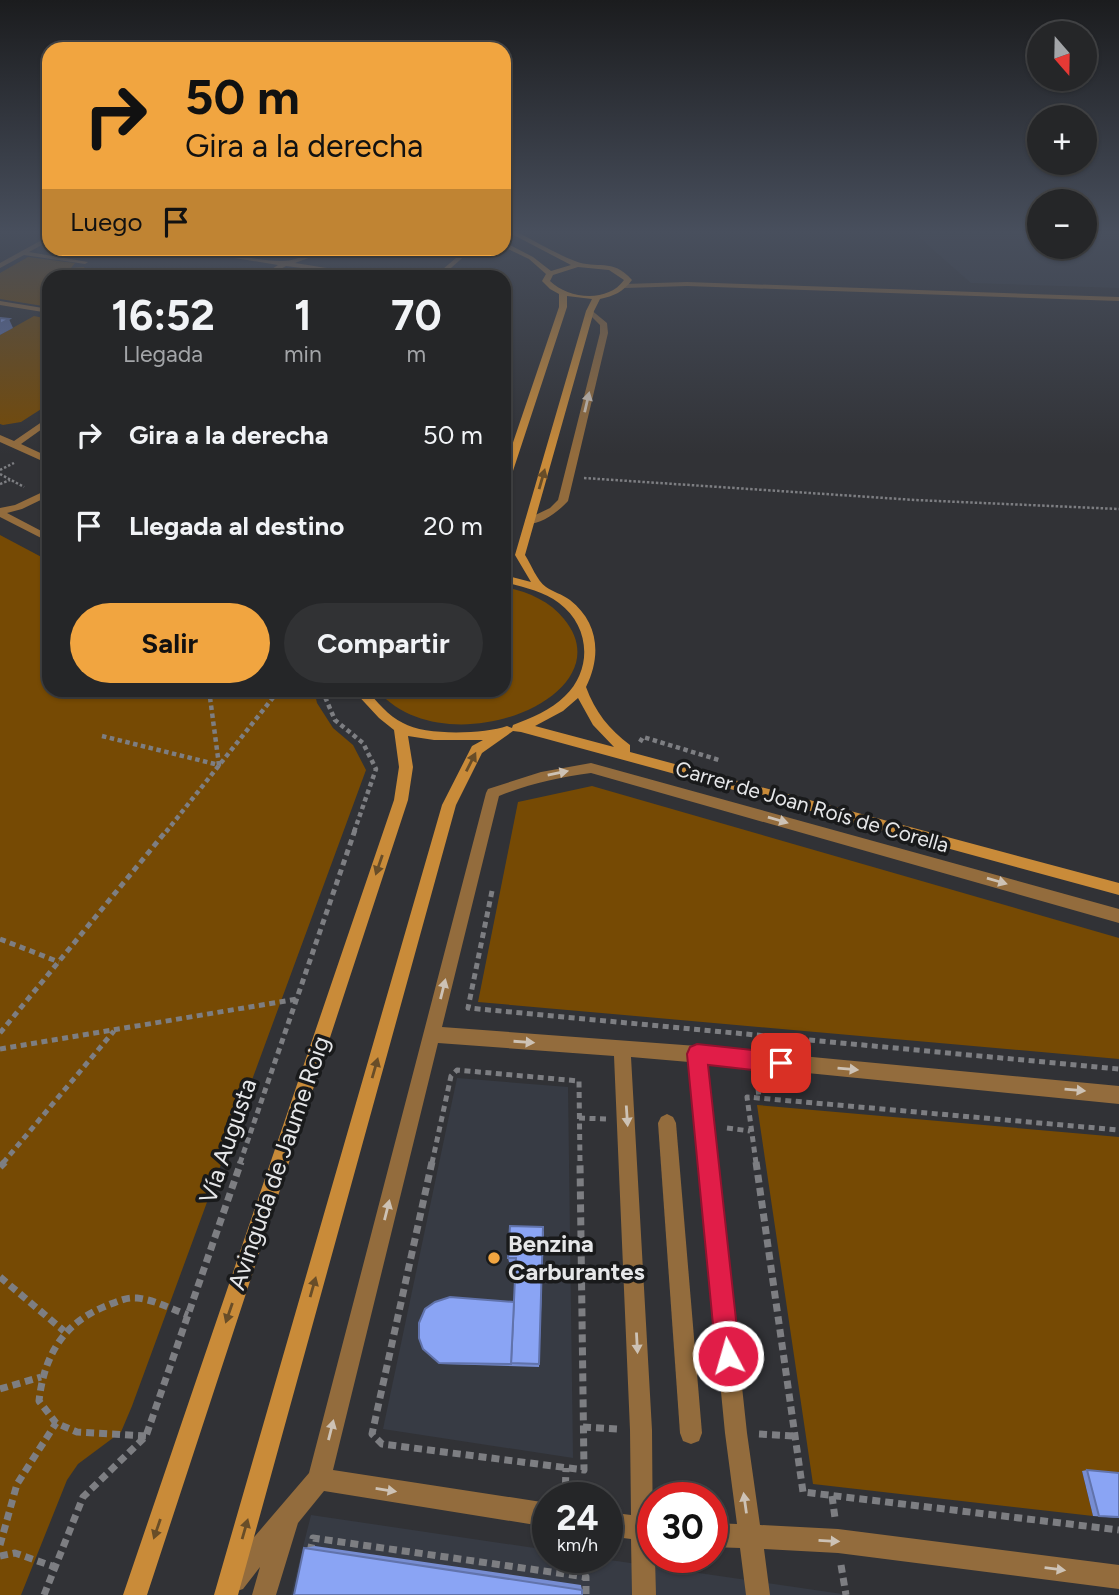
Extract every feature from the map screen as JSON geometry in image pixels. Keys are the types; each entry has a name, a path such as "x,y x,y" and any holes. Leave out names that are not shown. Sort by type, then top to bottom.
{"main road":[{"path":"511,462 563,305"},
{"path":"540,588 520,555 593,305"},
{"path":"228,1591 449,805 477,750 514,729 545,716 569,700 580,687 592,647 587,625 566,602 540,588 511,580"},
{"path":"580,687 586,706 607,735 632,755"},
{"path":"367,697 400,728 443,736 483,737 514,729 632,755 972,851 1119,889"},
{"name":"Avinguda de Jaume Roig","path":"135,1595 401,800 406,767 400,728"}],"street":[{"path":"15,305 42,310"},
{"path":"529,522 559,506 569,477 604,333 604,325 590,311"},
{"path":"14,445 42,426"},
{"path":"0,438 42,458"},
{"path":"0,512 42,495"},
{"path":"0,512 42,535"},
{"name":"Carrer de Joan Roís de Corella","path":"432,1034 493,793 511,785 559,772 592,768 1119,916"},
{"path":"228,1591 319,1479 432,1034 697,1054 1119,1095"},
{"path":"622,1048 644,1482"},
{"path":"697,1054 736,1433 758,1595"},
{"path":"667,1123 691,1433"},
{"path":"319,1479 532,1512"},
{"path":"264,1595 287,1517"},
{"path":"728,1536 838,1541 1119,1577"},
{"path":"644,1595 645,1573"}],"path":[{"path":"569,477 915,500 1119,509"},
{"path":"0,484 11,480"},
{"path":"210,697 219,765"},
{"path":"0,1033 273,697"},
{"name":"Vía Augusta","path":"44,1595 83,1497 146,1436 376,769 363,743 335,720 325,697"},
{"path":"102,736 219,765"},
{"path":"494,878 468,1009 1119,1069"},
{"path":"0,939 58,962"},
{"path":"0,1049 297,999"},
{"path":"0,1167 115,1030"},
{"path":"457,1070 579,1081 584,1470 566,1468 382,1444 372,1434 451,1076 457,1070"},
{"path":"1119,1130 747,1097 803,1492 1119,1530"},
{"path":"0,1277 64,1331"},
{"path":"146,1436 77,1432 55,1423 39,1401 41,1377 49,1354 64,1331 94,1311 132,1298 188,1315"},
{"path":"0,1389 41,1377"},
{"path":"0,1545 17,1484 55,1423"},
{"path":"566,1468 566,1482"},
{"path":"308,1561 313,1538 586,1577 586,1595"},
{"path":"0,1556 15,1553 55,1567"}],"shaded area":[{"path":"34,316 42,318 42,408 21,422 3,425 0,424 0,335"},
{"path":"0,535 42,557 42,697 316,697 333,728 353,745 366,770 121,1432 78,1464 67,1480 21,1595 0,1595"},
{"path":"511,589 545,602 564,619 577,647 572,674 551,696 520,713 484,723 445,723 408,713 386,697 511,697"},
{"path":"592,786 1119,938 1119,1059 478,1002 518,802"},
{"name":"Benzina Carburantes","path":"457,1078 568,1087 573,1458 383,1429"},
{"path":"757,1105 1119,1137 1119,1484 1082,1471 1093,1516 813,1484"},
{"path":"311,1515 532,1548 532,1573 623,1573 623,1562 637,1564 637,1573 699,1573 849,1595 291,1595"}],"building":[{"path":"510,1226 543,1227 539,1364 511,1363 516,1258 508,1258"},
{"path":"450,1297 514,1302 511,1364 439,1363 423,1349 419,1338 419,1323 425,1309"},
{"path":"1087,1470 1119,1473 1119,1517 1099,1516"},
{"path":"304,1548 582,1590 582,1595 294,1595"}],"place":[{"name":"Benzina Carburantes","path":"494,1258"}],"route":[{"path":"728,1356 697,1054 781,1063"}]}
